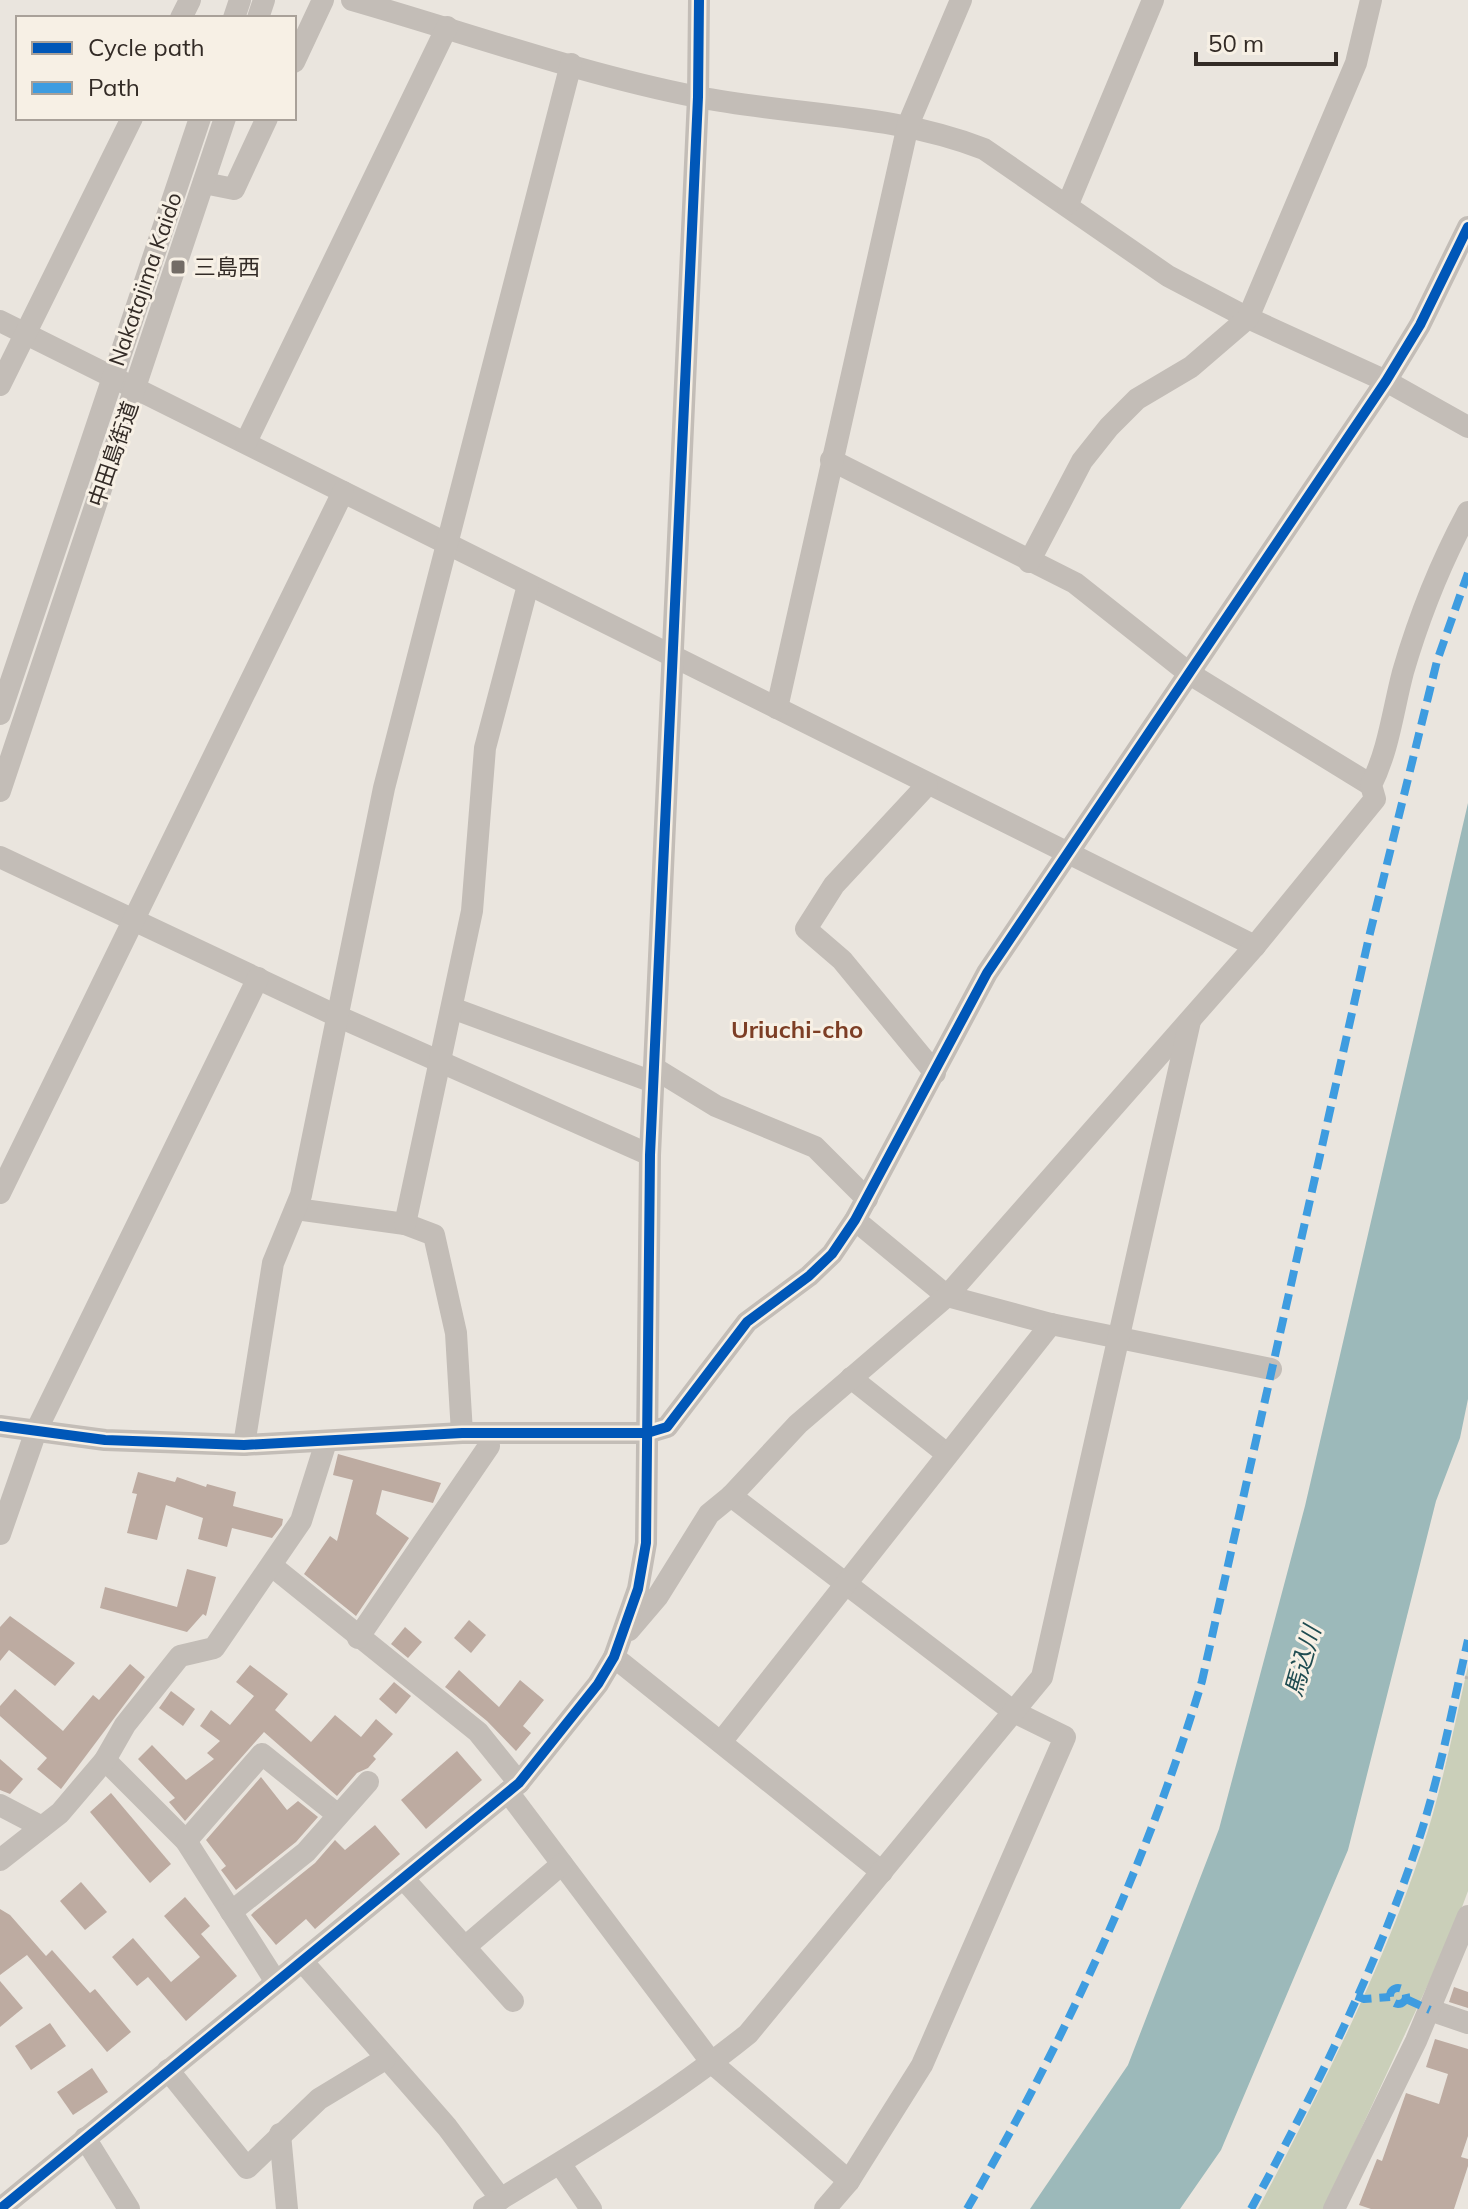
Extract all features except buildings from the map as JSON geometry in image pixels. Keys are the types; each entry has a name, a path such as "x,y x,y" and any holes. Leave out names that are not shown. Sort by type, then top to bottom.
{"street":[{"path":"296,58 323,0"},
{"path":"352,0 571,64 698,97 908,125 984,149 1068,204 1168,276 1248,318 1386,381 1468,427"},
{"path":"619,1647 638,1589 646,1543 650,1155 698,97 699,0"},
{"path":"777,708 908,125 961,0"},
{"path":"1068,204 1153,0"},
{"path":"1029,562 1082,461 1109,427 1137,399 1191,367 1248,318 1356,63 1371,0"},
{"path":"246,442 447,27"},
{"path":"244,1445 273,1263 296,1209 384,788 571,64"},
{"path":"0,385 131,120"},
{"name":"Nakatajima Kaido","path":"0,714 199,120"},
{"name":"中田島街道","path":"0,791 224,120"},
{"path":"204,183 234,189 266,120"},
{"path":"0,1426 105,1440 244,1445 462,1433 647,1433 667,1427 747,1322 809,1276 832,1254 855,1220 987,973 1386,381 1420,325 1468,227"},
{"path":"0,321 1255,946"},
{"path":"831,460 869,476 1029,562 1075,583 1190,674 1371,785"},
{"path":"0,1193 343,492"},
{"path":"0,2209 513,1787 598,1684 619,1647 658,1596 709,1514 731,1496 798,1424 947,1296 1255,946 1375,799 1371,785 1382,762 1403,672 1425,607 1468,512"},
{"path":"405,1224 472,911 485,748 528,585"},
{"path":"0,677 22,648"},
{"path":"927,785 834,885 806,929 842,960 935,1073"},
{"path":"0,857 337,1016 650,1155"},
{"path":"0,1534 36,1431 258,978"},
{"path":"452,1008 654,1075 716,1106 815,1147 867,1199"},
{"path":"302,1961 447,2127 492,2204 561,2165 712,2063 748,2034 1042,1677 1190,1021"},
{"path":"296,1209 405,1224 434,1235 456,1333 462,1433"},
{"path":"855,1220 947,1296 1051,1324 1271,1369"},
{"path":"721,1742 1051,1324"},
{"path":"851,1378 947,1454"},
{"path":"358,1638 489,1446 486,1433"},
{"path":"0,1860 60,1813 105,1760 125,1725 180,1656 214,1648 301,1521 326,1442"},
{"path":"731,1496 1014,1712 1065,1737 922,2065 849,2181 825,2209"},
{"path":"272,1566 478,1732 562,1864 712,2063 849,2181"},
{"path":"619,1647 721,1742 882,1872"},
{"path":"186,1841 262,1754 338,1815"},
{"path":"105,1760 186,1841 276,1982"},
{"path":"231,1912 306,1852 368,1782"},
{"path":"0,1805 42,1827"},
{"path":"465,1947 562,1864"},
{"path":"403,1878 513,2001"},
{"path":"1334,2209 1430,2010 1468,1916"},
{"path":"1430,2010 1468,2023"},
{"path":"168,2070 247,2168 319,2099 385,2059"},
{"path":"280,2134 287,2209"},
{"path":"85,2138 129,2209"},
{"path":"561,2165 591,2209"}],"green space":[{"path":"1468,1666 1468,1891 1455,1926 1324,2209 1258,2209 1347,2032 1405,1896 1436,1804"}],"water":[{"name":"馬込川","path":"1468,803 1468,1399 1460,1438 1436,1501 1348,1850 1221,2150 1180,2209 1030,2209 1128,2065 1219,1829 1305,1506"}],"marked path":[{"path":"967,2209 1036,2082 1100,1951 1156,1817 1202,1681 1369,937 1437,661 1468,573"},
{"path":"1251,2209 1341,2032 1399,1895 1432,1797 1468,1640"},
{"path":"1395,1988 1401,1988 1406,1996 1404,2002 1395,2004 1390,1999 1390,1993 1395,1988"},
{"path":"1356,1996 1364,1999 1390,1997"},
{"path":"1406,1999 1430,2010"}],"cycle path":[{"path":"0,2209 519,1783 598,1684 614,1657 638,1589 646,1543 650,1155 698,97 699,0"},
{"path":"0,1426 105,1440 244,1445 462,1433 647,1433 667,1427 747,1322 809,1276 832,1254 855,1220 987,973 1386,381 1420,325 1468,227"}],"place":[{"name":"三島西","path":"178,267"}],"district":[{"name":"Uriuchi-cho","path":"797,1029"}]}
